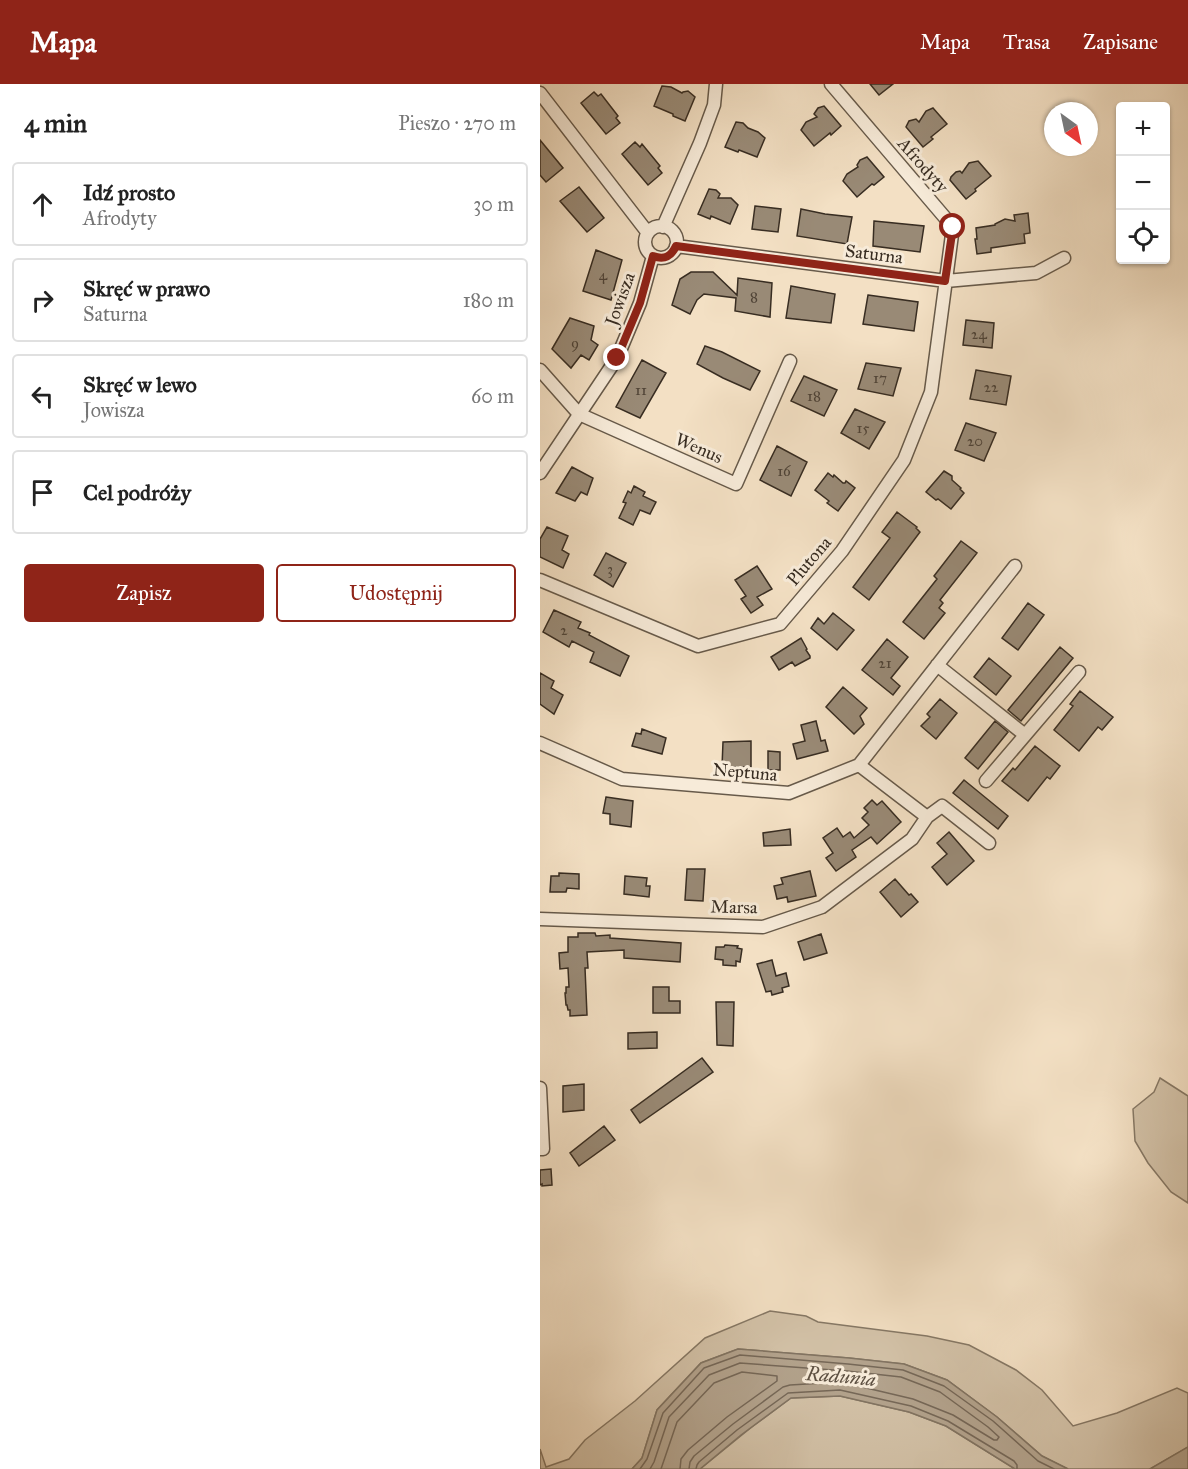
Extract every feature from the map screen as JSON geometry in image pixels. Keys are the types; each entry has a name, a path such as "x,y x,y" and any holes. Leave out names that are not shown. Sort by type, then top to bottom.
{"street":[{"path":"663,227 707,124 714,105 716,84"},
{"name":"Afrodyty","path":"831,84 953,227 945,281"},
{"path":"540,93 648,233"},
{"path":"657,227 663,227 676,236 676,246 670,255 660,258 653,256 645,243 648,233 657,227"},
{"name":"Saturna","path":"676,246 945,281 1036,273 1064,258"},
{"name":"Jowisza","path":"540,473 617,358 640,303 653,256"},
{"name":"Plutona","path":"540,580 698,646 780,624 842,551 904,460 931,392 945,281"},
{"name":"Wenus","path":"540,370 579,414 736,484 790,361"},
{"path":"989,843 942,806 927,817 859,765 1015,566"},
{"path":"937,665 1025,735"},
{"path":"986,781 1079,672"},
{"name":"Neptuna","path":"540,743 622,779 789,793 859,765"},
{"name":"Marsa","path":"540,919 763,927 822,907 912,839 927,817"},
{"path":"540,1088 543,1149 540,1149"}],"shaded area":[{"path":"1160,1078 1188,1096 1188,1203 1171,1192 1148,1163 1135,1141 1133,1109 1154,1092"},
{"path":"770,1311 806,1316 818,1322 927,1336 969,1345 1016,1370 1042,1390 1073,1426 1117,1413 1177,1388 1188,1393 1188,1447 1150,1469 1068,1469 1042,1456 997,1417 947,1380 904,1364 738,1349 701,1363 657,1410 642,1458 632,1469 540,1469 540,1449 546,1467 569,1459 585,1440 635,1401 705,1338"},
{"path":"840,1396 909,1412 946,1426 1015,1469 700,1469 791,1398"}],"water":[{"name":"Radunia","path":"738,1349 904,1364 947,1380 997,1417 1042,1456 1068,1469 1015,1469 946,1426 909,1412 840,1396 791,1398 700,1469 632,1469 642,1458 657,1410 701,1363"},
{"path":"1188,1447 1188,1469 1150,1469"}],"building":[{"path":"870,84 893,84 879,95"},
{"path":"662,86 671,87 682,93 688,91 695,97 685,121 654,106"},
{"path":"594,92 598,96 601,94 618,116 616,118 620,123 606,134 581,103"},
{"path":"824,106 841,126 814,146 801,130 806,122 817,117 814,114 818,108"},
{"path":"933,108 947,124 923,147 906,127 909,121 916,119 919,122 926,111"},
{"path":"736,122 743,123 765,138 757,157 725,147"},
{"path":"540,140 563,168 546,182 540,175"},
{"path":"635,142 640,147 642,144 660,166 658,168 662,173 648,185 622,154"},
{"path":"867,157 884,177 857,197 843,181 847,174 858,167 860,160"},
{"path":"978,161 991,176 966,199 950,180 956,172 962,173 969,163"},
{"path":"579,187 604,218 587,232 560,201"},
{"path":"709,189 716,190 720,194 718,198 731,198 738,205 730,224 711,216 710,219 698,214"},
{"path":"755,206 781,209 778,232 752,229"},
{"path":"801,209 852,217 847,244 797,236"},
{"path":"1028,213 1030,233 1024,234 1025,243 991,248 991,252 977,254 976,228 995,225 1005,219 1015,221 1014,215"},
{"path":"874,221 924,226 920,252 873,246"},
{"path":"596,250 622,260 611,300 583,291"},
{"path":"691,272 713,272 737,295 738,278 772,283 770,317 735,311 736,298 704,294 697,300 690,314 672,305 680,279"},
{"path":"791,286 835,294 831,323 786,318"},
{"path":"868,295 918,302 914,331 863,324"},
{"path":"570,318 594,326 591,340 598,345 589,360 581,355 571,368 552,349"},
{"path":"966,320 994,323 992,348 963,345"},
{"path":"705,346 760,371 750,390 697,364"},
{"path":"642,360 666,373 640,418 616,407"},
{"path":"866,363 901,368 893,396 858,389"},
{"path":"976,370 1011,376 1006,405 970,399"},
{"path":"804,376 837,390 824,416 791,401"},
{"path":"855,409 885,422 869,449 841,433"},
{"path":"966,423 996,433 984,461 955,450"},
{"path":"777,446 807,462 791,496 760,480"},
{"path":"572,467 593,478 587,495 581,492 575,501 556,493"},
{"path":"944,471 952,476 952,480 964,493 951,509 926,492"},
{"path":"828,473 855,488 838,511 815,490"},
{"path":"634,486 645,492 643,496 656,502 650,514 640,510 633,525 619,518 626,503 623,502 628,491 631,493"},
{"path":"897,512 917,527 920,532 869,600 853,587 890,538 882,532"},
{"path":"547,527 568,536 562,550 569,554 563,568 540,557 540,539"},
{"path":"961,541 977,553 940,600 943,603 939,608 945,613 924,639 903,622 937,579 934,576"},
{"path":"606,553 626,563 613,587 594,575"},
{"path":"757,566 772,589 757,597 763,605 751,613 741,599 746,596 735,580"},
{"path":"1028,603 1044,615 1018,650 1002,638"},
{"path":"554,610 581,622 578,628 629,656 620,676 590,662 594,652 572,641 569,647 543,632"},
{"path":"833,613 854,630 837,650 811,628 818,618 824,624"},
{"path":"801,638 810,658 795,666 792,662 779,670 771,657"},
{"path":"887,639 908,657 891,678 900,686 893,695 862,670"},
{"path":"1060,647 1073,658 1021,721 1008,710"},
{"path":"989,658 1011,676 996,695 974,677"},
{"path":"540,673 554,681 551,688 563,695 554,714 540,704"},
{"path":"843,687 867,708 860,716 864,724 854,734 826,707"},
{"path":"1080,691 1113,717 1102,730 1098,727 1079,751 1054,730 1073,706 1070,704"},
{"path":"940,699 957,713 936,739 921,726 930,717 927,714"},
{"path":"816,721 821,741 825,740 828,751 797,759 793,744 805,741 801,725"},
{"path":"995,721 1008,732 978,769 965,758"},
{"path":"642,729 666,738 662,754 632,746 636,733 641,734"},
{"path":"751,741 751,767 722,767 723,742"},
{"path":"1035,746 1060,766 1050,779 1047,777 1028,801 1002,781 1013,768 1015,770"},
{"path":"768,751 780,752 780,770 768,770"},
{"path":"964,780 1008,816 998,829 953,793"},
{"path":"606,797 633,801 631,827 610,824 610,814 603,813"},
{"path":"872,800 877,805 882,801 901,822 877,844 871,837 852,850 856,857 836,871 826,858 833,853 823,838 837,828 843,837 850,832 854,838 869,825 862,818 868,812 864,808"},
{"path":"790,829 791,845 764,846 763,833"},
{"path":"949,832 974,861 947,885 932,867 947,854 937,843"},
{"path":"687,869 705,869 703,901 685,900"},
{"path":"810,871 816,896 788,902 787,897 777,899 774,886 783,884 781,878"},
{"path":"559,873 579,874 579,889 567,888 566,892 550,892 551,876 559,876"},
{"path":"625,876 647,878 646,886 650,886 649,897 624,894"},
{"path":"895,879 918,902 901,917 880,892"},
{"path":"578,933 595,933 596,936 610,935 610,938 681,943 680,962 624,958 624,950 587,952 588,968 585,968 587,1015 570,1016 565,993 566,987 569,987 568,968 560,969 559,953 568,952 568,937 578,937"},
{"path":"821,934 827,953 804,960 798,942"},
{"path":"738,946 737,948 742,949 740,962 736,961 736,966 723,965 723,960 715,959 716,947"},
{"path":"772,960 776,976 786,973 789,986 782,988 783,992 772,995 771,991 766,992 757,964"},
{"path":"653,987 669,987 669,1001 680,1001 680,1013 653,1013"},
{"path":"716,1002 734,1002 733,1046 717,1045"},
{"path":"657,1032 657,1048 628,1049 628,1033"},
{"path":"702,1058 713,1072 640,1123 631,1110"},
{"path":"584,1084 584,1110 563,1112 563,1086"},
{"path":"604,1126 615,1140 579,1166 570,1153"},
{"path":"551,1169 552,1185 540,1185 540,1170"}],"route":[{"path":"617,358 640,303 653,256 665,258 674,251 676,246 945,281 953,227"}]}
